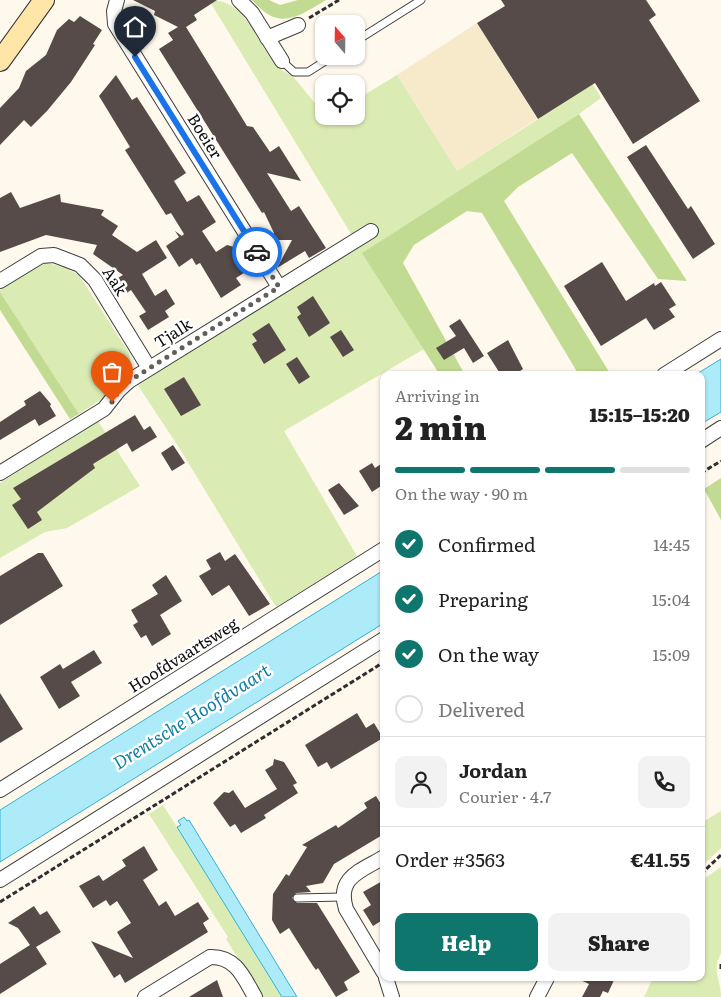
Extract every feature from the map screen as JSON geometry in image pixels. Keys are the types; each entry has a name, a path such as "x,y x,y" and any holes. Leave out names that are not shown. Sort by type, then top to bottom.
{"street":[{"path":"0,61 44,0"},
{"name":"Boeier","path":"117,0 114,11 115,24 279,287"},
{"path":"239,0 252,13 282,61"},
{"path":"267,38 298,25"},
{"name":"Tjalk","path":"0,473 104,409 119,390 149,368 371,231"},
{"name":"Aak","path":"0,281 41,256 54,255 80,265 94,280 149,368"},
{"path":"670,371 721,339"},
{"path":"705,438 721,428"},
{"name":"Hoofdvaartsweg","path":"0,790 380,552"},
{"path":"0,880 380,642"},
{"path":"380,859 349,878 342,897 346,909 380,966"},
{"path":"145,997 210,956 220,956 229,959 239,969 255,997"},
{"path":"387,981 392,997"},
{"path":"537,997 545,981"}],"lane":[{"path":"365,35 422,0"},
{"path":"282,61 294,72 308,72 318,65"},
{"path":"297,898 342,897"}],"path":[{"path":"298,25 340,0"},
{"path":"705,471 721,461"},
{"path":"0,902 380,664"},
{"path":"705,870 721,855"},
{"path":"721,964 721,971"}],"shaded area":[{"path":"477,23 537,119 457,171 397,75"}],"green space":[{"path":"209,0 222,2 233,7 242,15 277,66 293,77 315,103 315,125 365,125 365,95 397,75 457,171 593,84 601,98 363,253 424,349 386,371 380,371 380,375 284,431 357,556 276,607 178,446 137,384 359,247"},
{"path":"252,0 269,0 280,5 298,0 326,0 297,16 279,18 271,16 262,10"},
{"path":"579,114 687,281 658,279 572,153 518,187 504,201 609,371 577,371 482,213 467,211 414,245 403,263 463,371 437,371 362,253"},
{"path":"47,263 64,267 79,275 129,353 132,366 108,395 79,414 0,292 0,290 34,268"},
{"path":"0,292 79,414 70,419 0,310"},
{"path":"98,421 140,486 67,528 45,532 0,558 0,483"},
{"path":"721,478 721,520 705,491 705,488"},
{"path":"163,805 282,997 262,997 226,939 228,937 149,814"},
{"path":"721,811 721,848 705,863 705,821"},
{"path":"721,867 721,953 717,970 721,997 644,997 652,981 705,981 705,878"}],"water":[{"path":"721,359 721,412 705,422 705,371 702,371"},
{"name":"Drentsche Hoofdvaart","path":"380,572 380,625 0,862 0,810"},
{"path":"184,817 187,821 189,820 297,997 282,997 177,827 181,825 178,821"}],"building":[{"path":"133,0 217,0 194,15 197,20 186,27 247,126 253,127 270,152 279,146 301,181 267,173 291,211 299,206 326,248 309,258 305,251 277,268 292,240 271,240 274,233 264,212 262,213 159,49 173,40 168,33 178,27 154,15 155,11"},
{"path":"501,0 646,0 656,15 649,20 700,101 633,144 595,83 538,119 477,23 505,6"},
{"path":"80,16 102,30 93,44 95,45 71,82 47,111 31,127 24,120 0,145 0,108 19,88 26,71 46,55 57,30 69,19 74,22"},
{"path":"116,75 132,100 137,97 186,173 174,181 187,202 199,195 216,222 202,231 216,252 227,245 234,247 246,265 247,271 236,278 241,285 221,298 200,263 196,265 192,258 179,267 166,246 179,237 175,231 182,236 184,234 171,213 166,215 125,150 130,147 99,96"},
{"path":"646,145 688,209 691,206 715,244 693,259 627,157"},
{"path":"11,192 20,208 60,194 61,202 104,210 101,215 118,226 112,235 137,252 156,240 167,258 142,274 155,296 166,289 175,304 165,311 169,317 148,330 139,316 146,312 131,290 125,294 116,279 123,275 93,254 97,245 46,235 0,252 0,198"},
{"path":"602,262 626,301 654,283 655,286 661,282 676,305 669,309 675,317 654,330 646,318 601,346 564,286"},
{"path":"313,296 330,323 309,337 297,317 301,314 297,307"},
{"path":"460,319 484,356 473,363 464,348 444,360 436,348 456,336 449,326"},
{"path":"269,323 286,350 264,364 252,344 257,341 252,334"},
{"path":"341,330 354,350 343,357 330,337"},
{"path":"508,340 523,369 520,371 498,371 487,353"},
{"path":"297,357 310,377 299,384 286,364"},
{"path":"184,377 201,405 181,416 164,389"},
{"path":"40,391 51,404 50,406 56,416 39,426 35,419 0,440 0,422 26,405 24,401"},
{"path":"135,415 144,430 150,426 157,437 132,452 127,443 93,464 95,468 37,512 42,520 28,529 12,505 21,499 13,488"},
{"path":"173,445 185,463 172,471 161,453"},
{"path":"372,463 375,468 380,465 380,487 372,492 359,471"},
{"path":"339,483 359,506 344,515 328,490"},
{"path":"220,552 225,561 235,554 270,604 249,616 229,585 212,596 199,576 211,569 206,560"},
{"path":"38,553 43,553 63,586 0,625 0,576"},
{"path":"166,575 182,601 160,615 171,634 152,646 146,635 141,638 133,625 138,622 131,610 158,594 152,585"},
{"path":"94,650 102,663 71,682 80,696 59,709 40,677 60,664 63,669"},
{"path":"0,693 23,729 0,743"},
{"path":"357,713 366,728 374,723 380,733 380,740 331,769 327,762 318,767 305,745"},
{"path":"274,759 284,762 297,783 293,785 298,793 264,815 266,818 241,833 235,824 230,827 213,803 224,792 229,793 233,790 245,808 277,789 265,770 273,765"},
{"path":"376,796 380,802 380,836 334,864 323,883 306,886 311,892 296,893 292,898 297,903 317,903 360,972 344,982 348,990 336,997 318,968 316,970 313,966 289,928 280,934 272,920 273,894 286,874 289,876 307,847 302,845 336,825 338,828 367,808 364,803"},
{"path":"144,846 158,870 143,880 159,906 166,901 175,916 198,902 209,919 203,923 208,932 125,983 120,974 114,978 91,941 133,958 117,932 131,923 117,901 110,906 106,900 93,908 79,886 99,875 103,881 126,866 122,860"},
{"path":"380,882 380,922 373,926 363,910 371,905 363,892"},
{"path":"34,906 40,915 47,911 61,932 36,947 47,964 0,994 0,964 30,945 18,928 8,923"},
{"path":"217,980 223,997 189,997"},
{"path":"582,981 614,981 608,993 603,991 600,997 582,997 589,984"}],"way so far":[{"path":"112,402 119,390 129,381 279,287 257,252"}],"route":[{"path":"135,57 257,252"}]}
